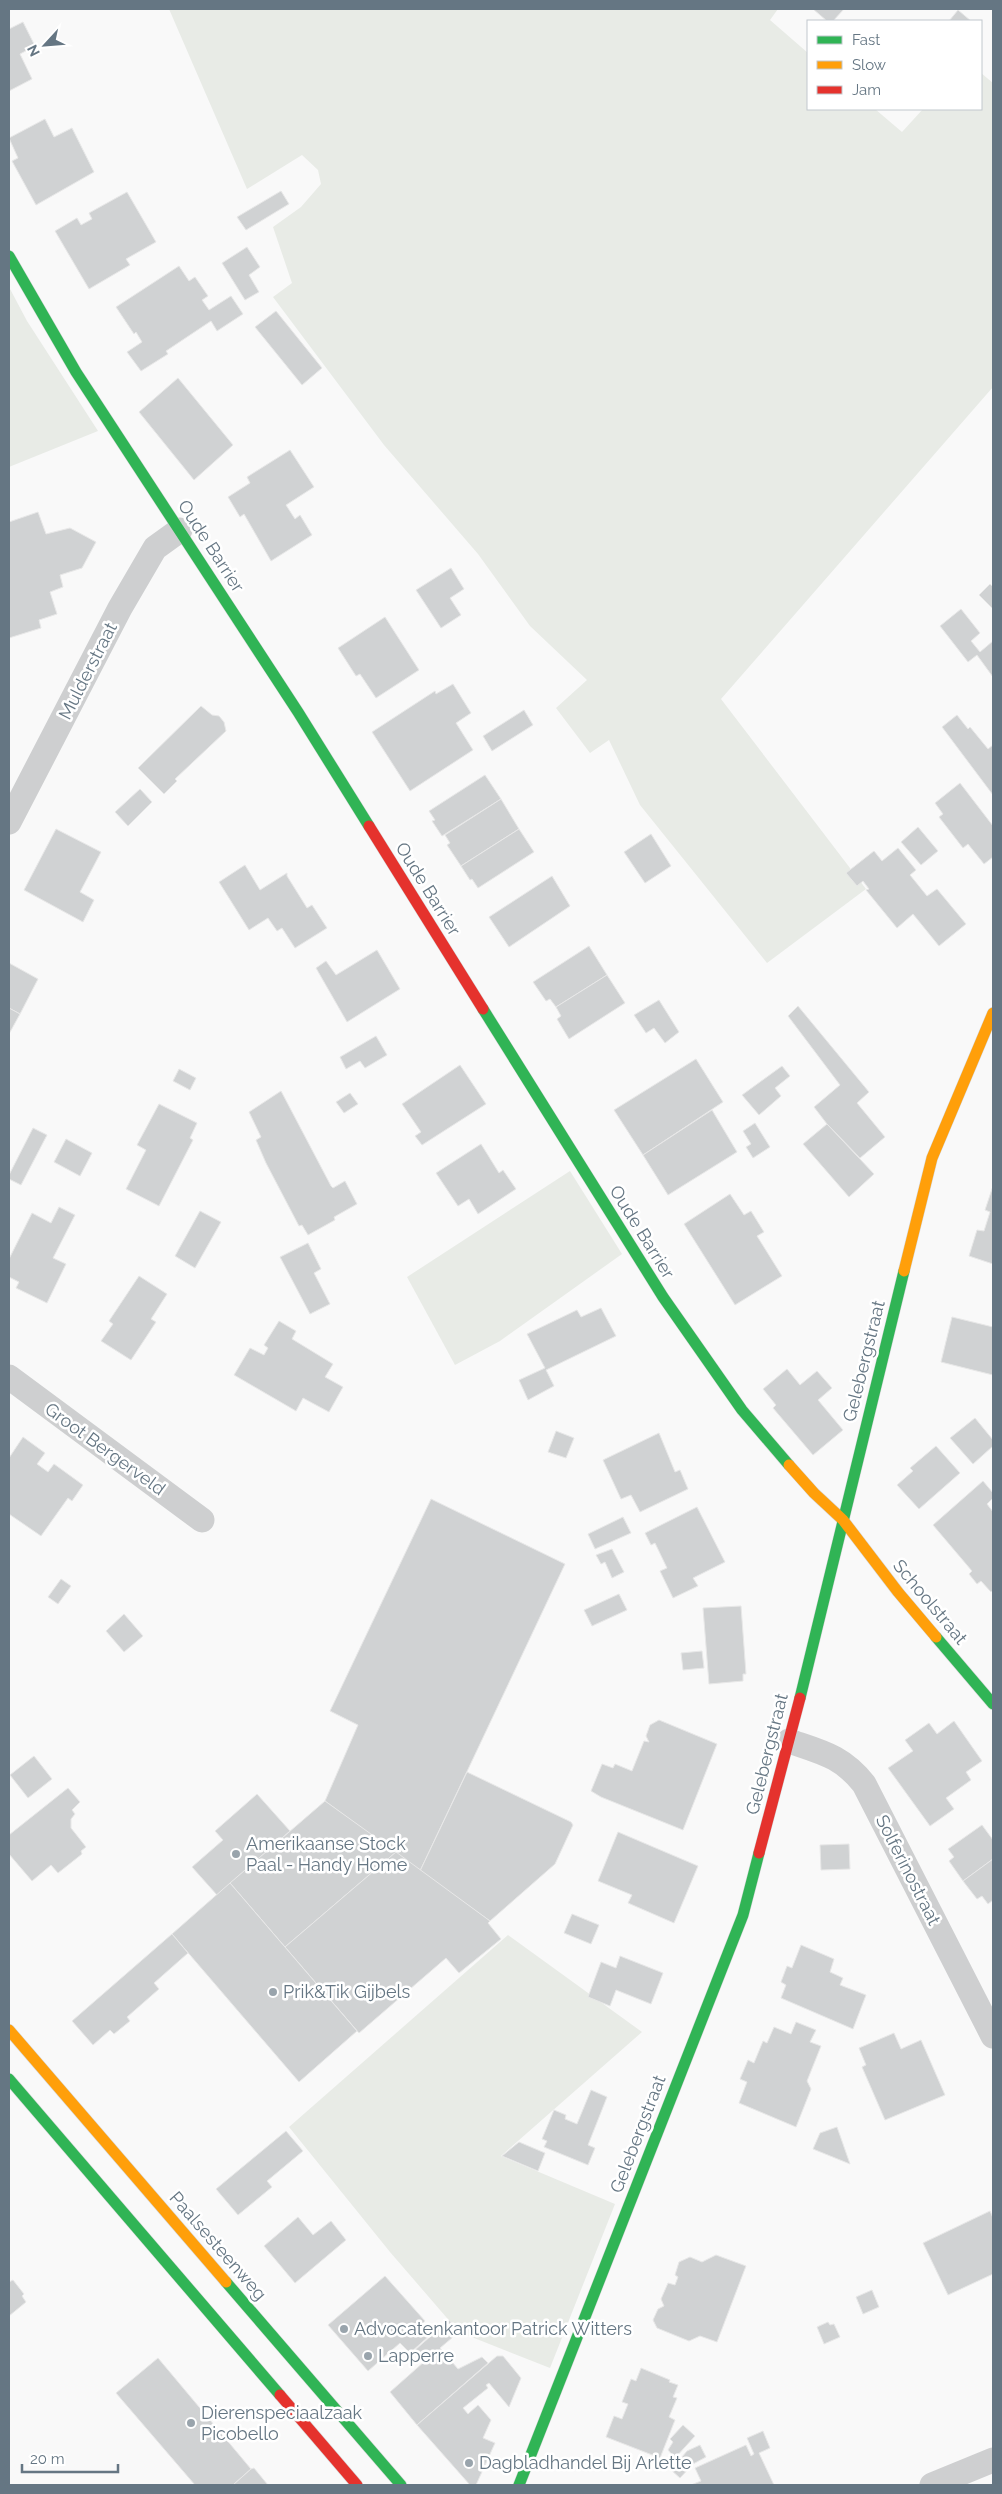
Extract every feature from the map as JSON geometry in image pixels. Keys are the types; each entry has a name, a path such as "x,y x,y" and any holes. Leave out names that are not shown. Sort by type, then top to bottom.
{"street":[{"name":"Oude Barrier","path":"9,256 76,372 298,712 662,1297 742,1410 814,1493 843,1520"},
{"name":"Mulderstraat","path":"9,822 120,608 155,548 180,530"},
{"name":"Gelebergstraat","path":"519,2485 743,1915 789,1740 932,1158 993,1013"},
{"name":"Groot Bergerveld","path":"9,1377 202,1520"},
{"name":"Schoolstraat","path":"843,1520 898,1592 993,1704"},
{"name":"Solferinostraat","path":"789,1740 830,1755 852,1768 864,1784 993,2036"},
{"name":"Paalsesteenweg","path":"9,2030 401,2485"},
{"path":"9,2080 357,2485"},
{"path":"932,2485 993,2460"}],"shaded area":[{"path":"169,9 778,9 770,20 807,52 807,110 876,110 902,132 922,110 982,110 982,74 993,83 993,387 721,699 866,889 767,963 640,805 609,740 590,753 556,708 587,680 530,626 478,554 384,445 273,297 292,283 273,227 301,207 321,184 318,170 302,155 247,189"},
{"path":"9,287 27,321 98,431 9,467"},
{"path":"570,1171 622,1254 500,1341 455,1365 407,1277"},
{"path":"508,1935 642,2032 501,2156 615,2204 550,2368 459,2332 390,2252 289,2127"}],"building":[{"path":"813,9 844,9 834,20 826,20"},
{"path":"958,10 970,20 950,20"},
{"path":"23,22 35,46 20,54 32,79 9,91 9,29"},
{"path":"45,119 54,137 72,128 94,172 36,205 12,161 18,158 9,138"},
{"path":"281,191 289,204 246,230 237,217"},
{"path":"127,192 156,242 126,259 130,265 89,289 55,231 77,218 81,225 92,219 89,213"},
{"path":"247,247 260,267 249,275 259,292 245,300 222,263"},
{"path":"179,266 189,281 195,277 208,296 202,300 209,310 231,296 243,314 217,331 211,321 166,351 168,354 141,371 127,352 142,342 136,332 134,334 116,307"},
{"path":"276,311 322,368 302,385 255,327"},
{"path":"178,378 233,445 194,480 139,412"},
{"path":"290,450 314,487 286,505 295,519 300,515 312,535 271,561 244,514 240,517 228,497 250,483 247,477"},
{"path":"38,512 46,534 70,528 96,542 82,568 60,575 63,587 50,592 57,614 39,620 41,628 9,638 9,522"},
{"path":"451,568 464,589 450,598 461,615 441,628 416,590"},
{"path":"990,584 993,587 993,609 979,595"},
{"path":"961,609 980,633 971,641 980,652 993,641 993,677 977,655 968,662 940,626"},
{"path":"385,617 419,670 376,698 360,674 356,676 338,648"},
{"path":"453,684 471,713 456,723 473,750 410,791 372,732 435,691 436,694"},
{"path":"201,706 212,715 219,716 224,722 226,731 175,779 177,781 164,794 138,768"},
{"path":"524,710 533,725 492,751 483,736"},
{"path":"957,715 968,729 970,727 988,749 993,745 993,795 942,727"},
{"path":"485,775 501,799 442,836 432,821 435,820 429,811"},
{"path":"960,783 993,826 993,857 984,864 968,844 963,848 939,817 943,814 935,803"},
{"path":"140,789 152,802 128,826 115,812"},
{"path":"501,799 519,829 461,866 447,845 450,843 445,835"},
{"path":"918,827 938,851 921,865 901,842"},
{"path":"56,829 101,852 80,892 94,900 83,922 24,890"},
{"path":"519,829 534,852 478,888 461,866"},
{"path":"651,834 671,866 645,883 624,852"},
{"path":"898,848 916,870 910,875 927,896 937,889 966,924 939,946 913,914 897,928 866,890 869,889 863,881 857,886 846,873 874,851 882,861"},
{"path":"245,865 260,890 287,873 307,908 312,905 327,928 295,948 282,928 277,931 268,918 249,930 219,882"},
{"path":"552,876 570,906 509,947 489,917"},
{"path":"589,946 607,975 556,1007 550,999 546,1001 533,982"},
{"path":"377,950 400,989 347,1022 316,968 326,961 336,975"},
{"path":"9,963 38,979 20,1014 9,1008"},
{"path":"607,975 625,1003 569,1039 557,1019 561,1016 556,1007"},
{"path":"659,1000 679,1032 665,1043 654,1028 646,1033 634,1015"},
{"path":"798,1006 869,1092 857,1103 885,1137 860,1158 827,1124 814,1107 840,1085 788,1016"},
{"path":"9,1008 20,1014 9,1034"},
{"path":"376,1036 387,1055 365,1068 360,1061 346,1069 340,1057"},
{"path":"696,1059 723,1102 643,1155 614,1110"},
{"path":"460,1065 486,1104 422,1145 415,1136 421,1132 402,1104"},
{"path":"782,1066 790,1076 775,1088 781,1096 759,1115 742,1095"},
{"path":"179,1069 196,1078 190,1090 173,1081"},
{"path":"281,1091 331,1186 333,1188 345,1181 357,1204 334,1217 335,1220 308,1235 302,1225 299,1226 266,1163 256,1140 261,1137 249,1112"},
{"path":"350,1093 358,1104 344,1113 336,1102"},
{"path":"159,1104 197,1123 190,1138 193,1140 159,1206 126,1189 146,1150 137,1145"},
{"path":"712,1110 737,1152 668,1195 643,1155"},
{"path":"755,1123 770,1147 753,1158 746,1147 751,1144 743,1131"},
{"path":"827,1124 874,1174 849,1197 803,1144"},
{"path":"33,1128 47,1135 21,1185 9,1179 9,1175"},
{"path":"66,1139 92,1153 80,1176 54,1162"},
{"path":"481,1144 499,1173 503,1170 516,1189 478,1214 469,1199 458,1206 436,1173"},
{"path":"993,1186 993,1264 969,1256 977,1230 984,1231 990,1212 985,1210"},
{"path":"730,1194 744,1215 751,1211 764,1232 757,1236 782,1276 735,1305 684,1224"},
{"path":"59,1207 75,1215 53,1258 66,1264 47,1303 16,1288 19,1282 9,1277 9,1259 32,1213 51,1223"},
{"path":"200,1211 221,1222 195,1268 175,1256"},
{"path":"308,1243 321,1269 314,1273 330,1304 310,1314 280,1257"},
{"path":"139,1276 167,1294 151,1319 156,1322 131,1360 101,1341 113,1324 109,1321"},
{"path":"601,1308 616,1336 546,1370 554,1386 528,1400 519,1380 545,1368 527,1334 577,1310 581,1317"},
{"path":"952,1317 993,1327 993,1375 941,1362"},
{"path":"279,1321 296,1331 292,1339 333,1364 325,1377 343,1387 329,1412 303,1398 296,1411 234,1375 250,1348 264,1355 268,1348 264,1345"},
{"path":"787,1369 800,1385 817,1371 832,1388 818,1400 843,1430 813,1455 773,1408 776,1405 763,1389"},
{"path":"975,1418 993,1440 993,1446 973,1464 950,1438"},
{"path":"556,1431 574,1438 566,1458 548,1452"},
{"path":"659,1433 675,1472 680,1470 688,1489 640,1512 631,1495 621,1499 603,1460"},
{"path":"23,1437 45,1453 37,1464 48,1472 54,1464 83,1485 72,1501 68,1498 41,1536 9,1514 9,1458"},
{"path":"936,1446 960,1473 919,1509 897,1485 913,1471 910,1468"},
{"path":"983,1481 993,1493 993,1498 987,1504 993,1512 993,1590 991,1592 981,1581 977,1584 969,1574 972,1571 933,1525"},
{"path":"431,1499 565,1564 420,1871 325,1801 358,1725 330,1711"},
{"path":"697,1507 725,1562 693,1578 698,1586 673,1598 660,1571 667,1568 655,1543 651,1545 645,1533"},
{"path":"623,1517 631,1533 595,1549 588,1534"},
{"path":"612,1549 624,1572 612,1578 605,1562 601,1564 596,1555"},
{"path":"61,1579 71,1586 58,1604 48,1597"},
{"path":"619,1594 627,1610 592,1626 584,1610"},
{"path":"741,1606 746,1674 743,1674 743,1681 709,1684 703,1608"},
{"path":"124,1614 143,1636 124,1652 106,1631"},
{"path":"702,1651 704,1668 683,1670 681,1653"},
{"path":"659,1720 717,1744 683,1830 601,1797 591,1791 602,1764 613,1768 615,1764 632,1771 644,1741 649,1742 646,1736 650,1725"},
{"path":"954,1721 982,1761 966,1772 971,1780 946,1798 954,1809 930,1826 888,1768 913,1751 905,1740 929,1723 937,1734"},
{"path":"34,1756 52,1779 28,1798 10,1775"},
{"path":"467,1772 571,1822 573,1825 555,1864 490,1921 420,1871"},
{"path":"68,1788 80,1802 72,1810 75,1814 71,1819 71,1828 86,1847 81,1851 82,1854 58,1873 51,1865 32,1881 9,1854 9,1835"},
{"name":"Amerikaanse Stock Paal - Handy Home","path":"257,1794 290,1831 217,1895 192,1867 223,1840 215,1831"},
{"path":"325,1801 396,1852 285,1947 230,1883"},
{"path":"982,1825 993,1840 993,1859 963,1881 949,1861 954,1857 948,1849"},
{"path":"618,1832 698,1866 674,1923 628,1903 632,1895 598,1881"},
{"path":"849,1844 850,1869 821,1870 820,1845"},
{"path":"396,1852 490,1921 488,1923 501,1939 459,1973 446,1958 359,2033 285,1947"},
{"path":"993,1859 993,1900 988,1904 982,1896 977,1899 963,1881"},
{"name":"Prik&Tik Gijbels","path":"230,1883 357,2031 299,2082 172,1934"},
{"path":"572,1914 599,1925 591,1944 564,1933"},
{"path":"172,1934 188,1953 154,1983 159,1989 127,2017 130,2021 114,2034 110,2030 93,2045 72,2021"},
{"path":"801,1945 834,1959 830,1972 843,1978 840,1985 866,1995 853,2029 781,1998 786,1985 781,1982 787,1966 792,1968"},
{"path":"620,1956 663,1973 651,2004 616,1990 610,2006 588,1997 601,1962 616,1968"},
{"path":"796,2022 816,2030 810,2042 821,2046 807,2081 811,2089 796,2127 739,2103 747,2082 740,2079 748,2060 754,2063 763,2041 767,2043 774,2027 791,2034"},
{"path":"894,2033 901,2049 921,2040 945,2095 885,2120 862,2067 866,2065 859,2048"},
{"path":"591,2090 607,2097 588,2145 595,2148 588,2165 544,2147 547,2141 542,2139 554,2110 566,2115 565,2119 577,2124"},
{"path":"837,2127 850,2164 813,2149 820,2133"},
{"path":"286,2131 303,2151 267,2181 272,2187 238,2215 216,2189"},
{"path":"519,2142 545,2153 538,2171 502,2156"},
{"path":"990,2211 993,2218 993,2274 948,2295 923,2243"},
{"path":"298,2217 313,2235 331,2221 346,2240 295,2283 264,2246"},
{"path":"716,2255 746,2266 717,2342 700,2336 689,2341 657,2328 653,2320 658,2309 664,2306 661,2299 668,2283 675,2285 678,2277 675,2275 679,2262 690,2257 702,2262"},
{"path":"385,2276 425,2321 420,2326 429,2336 410,2353 400,2343 368,2371 328,2325"},
{"path":"13,2280 24,2294 22,2296 26,2302 9,2316 9,2282"},
{"path":"872,2290 879,2307 863,2314 856,2297"},
{"path":"449,2320 459,2332 440,2348 458,2369 482,2357 488,2363 417,2425 390,2392 425,2361 415,2350"},
{"path":"828,2322 830,2325 834,2324 840,2337 824,2344 817,2327"},
{"path":"497,2356 503,2356 521,2378 509,2407 489,2383 486,2385 488,2388 463,2408 468,2414 478,2405 491,2420 483,2438 495,2443 476,2485 470,2485 417,2425"},
{"path":"158,2358 251,2469 233,2485 195,2485 116,2393"},
{"path":"641,2368 678,2385 673,2397 677,2398 669,2417 675,2420 660,2458 606,2437 614,2416 622,2419 628,2404 622,2402 631,2379 636,2381"},
{"path":"683,2425 695,2436 675,2458 668,2450 673,2442 670,2439"},
{"path":"763,2431 770,2448 759,2453 774,2485 691,2485 701,2481 695,2468 746,2445 751,2456 754,2454 747,2438"},
{"path":"700,2445 706,2457 693,2464 680,2478 671,2470 687,2451"},
{"path":"254,2468 268,2485 233,2485 251,2469"}],"traffic: fast":[{"path":"9,256 76,372 298,712 369,826"},
{"path":"483,1009 663,1297 742,1410 789,1465"},
{"path":"800,1698 904,1271"},
{"path":"936,1637 993,1704"},
{"path":"519,2485 743,1915 759,1853"},
{"path":"9,2079 280,2395"},
{"path":"226,2282 401,2485"}],"traffic: slow":[{"path":"904,1271 932,1158 993,1013"},
{"path":"789,1465 814,1493 843,1520 898,1592 936,1637"},
{"path":"9,2030 226,2282"}],"traffic: jam":[{"path":"369,826 483,1009"},
{"path":"759,1853 800,1698"},
{"path":"280,2395 357,2485"}],"place":[{"name":"Amerikaanse Stock Paal - Handy Home","path":"236,1854"},
{"name":"Prik&Tik Gijbels","path":"273,1992"},
{"name":"Advocatenkantoor Patrick Witters","path":"344,2329"},
{"name":"Lapperre","path":"368,2356"},
{"name":"Dierenspeciaalzaak Picobello","path":"191,2423"},
{"name":"Dagbladhandel Bij Arlette","path":"469,2463"}]}
